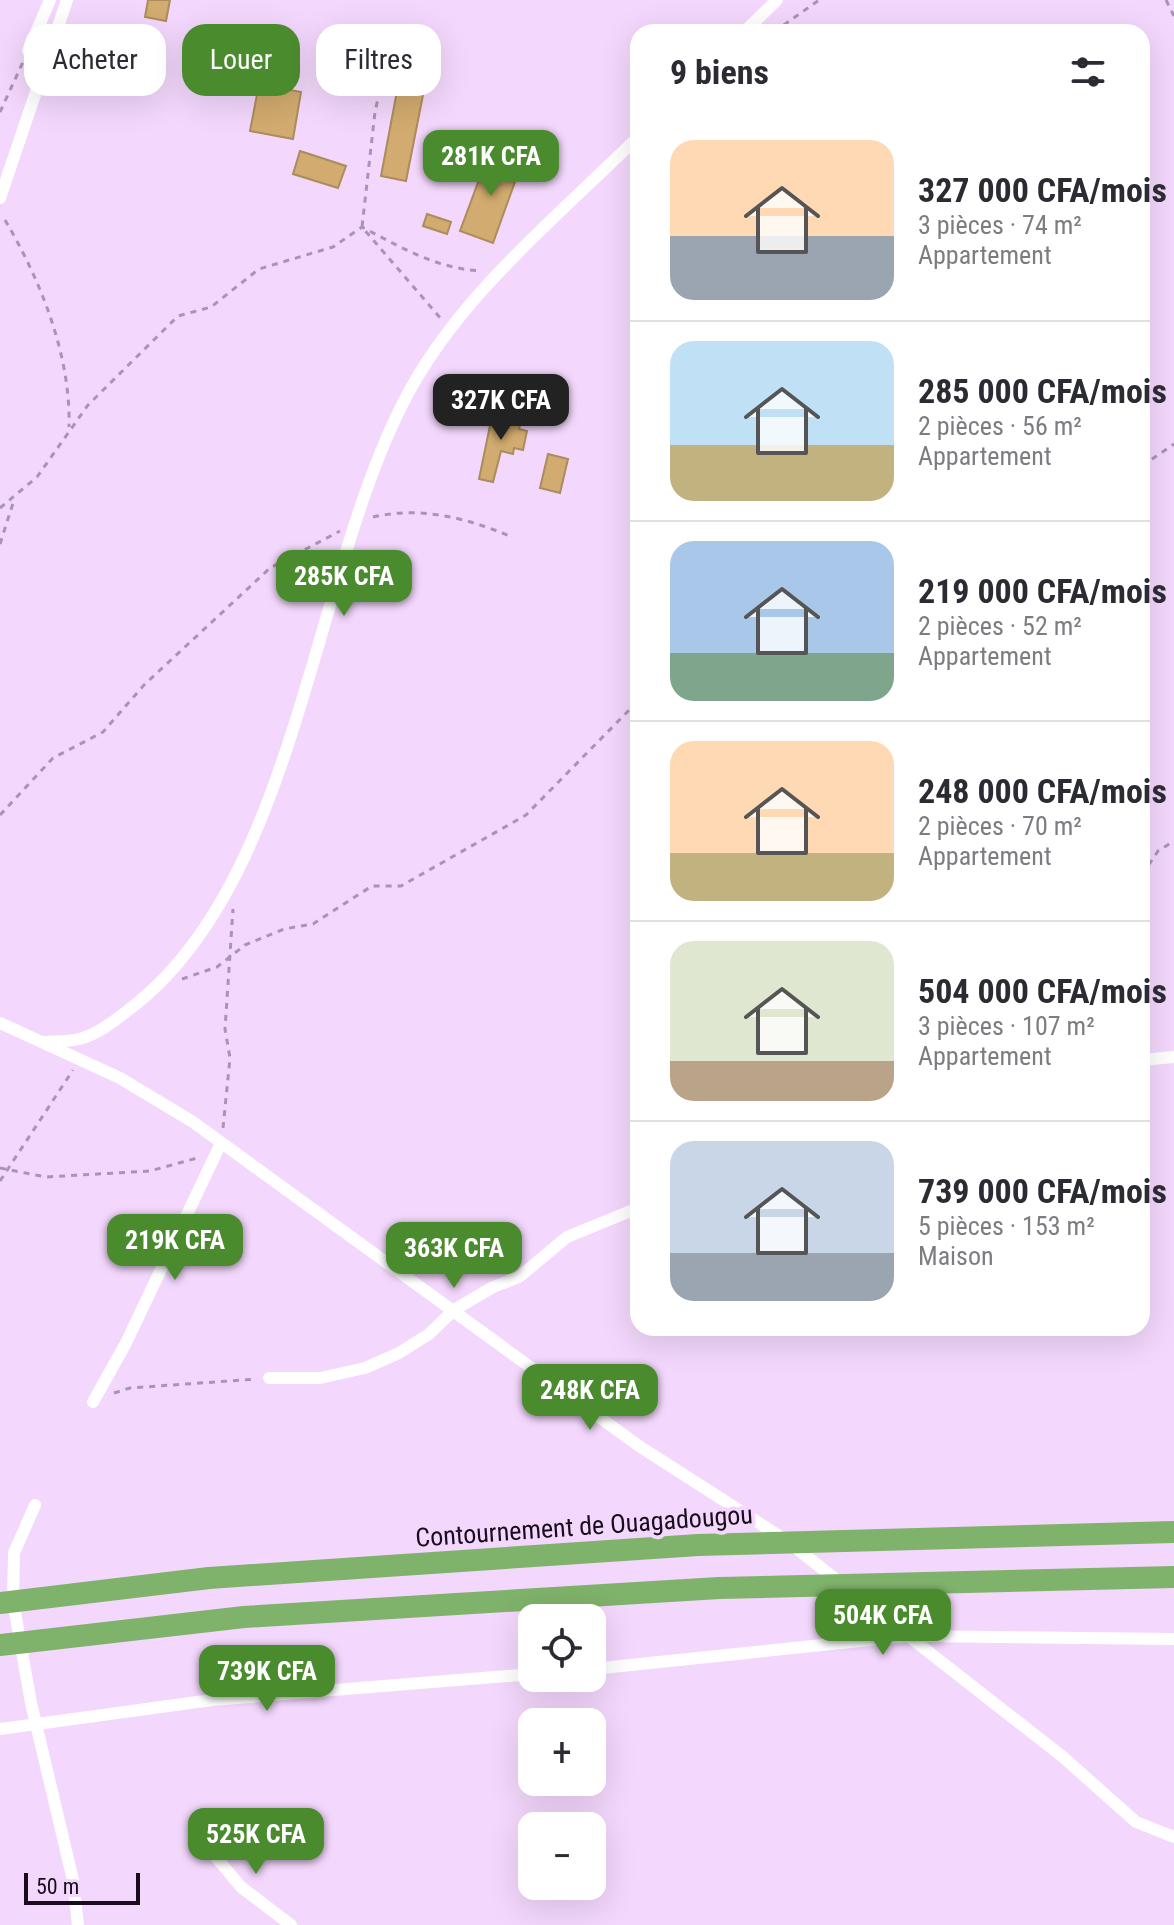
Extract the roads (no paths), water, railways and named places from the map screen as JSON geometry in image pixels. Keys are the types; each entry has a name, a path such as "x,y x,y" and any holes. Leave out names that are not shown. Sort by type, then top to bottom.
{"highway":[{"name":"Contournement de Ouagadougou","path":"6,1602 209,1578 787,1541 1174,1532"},
{"path":"10,1644 244,1617 719,1588 1174,1577"}],"street":[{"path":"40,24 50,0"},
{"path":"0,198 67,0"},
{"path":"752,24 777,0"},
{"path":"40,1042 81,1039 119,1018 161,986 210,923 242,862 275,779 370,473 404,401 449,329 514,258 630,145"},
{"path":"0,1023 120,1078 221,1143 639,1446 787,1541 1063,1757 1136,1822 1174,1837"},
{"path":"1150,1059 1174,1057"},
{"path":"93,1402 126,1343 221,1143"},
{"path":"269,1378 320,1378 365,1368 399,1353 454,1310 493,1287 519,1277 567,1237 630,1211"},
{"path":"35,1505 14,1553 6,1602 10,1644 38,1724 73,1880 78,1925"},
{"path":"606,1668 909,1636 1174,1639"},
{"path":"0,1729 212,1700 518,1675"},
{"path":"205,1844 241,1887 291,1925"}]}
